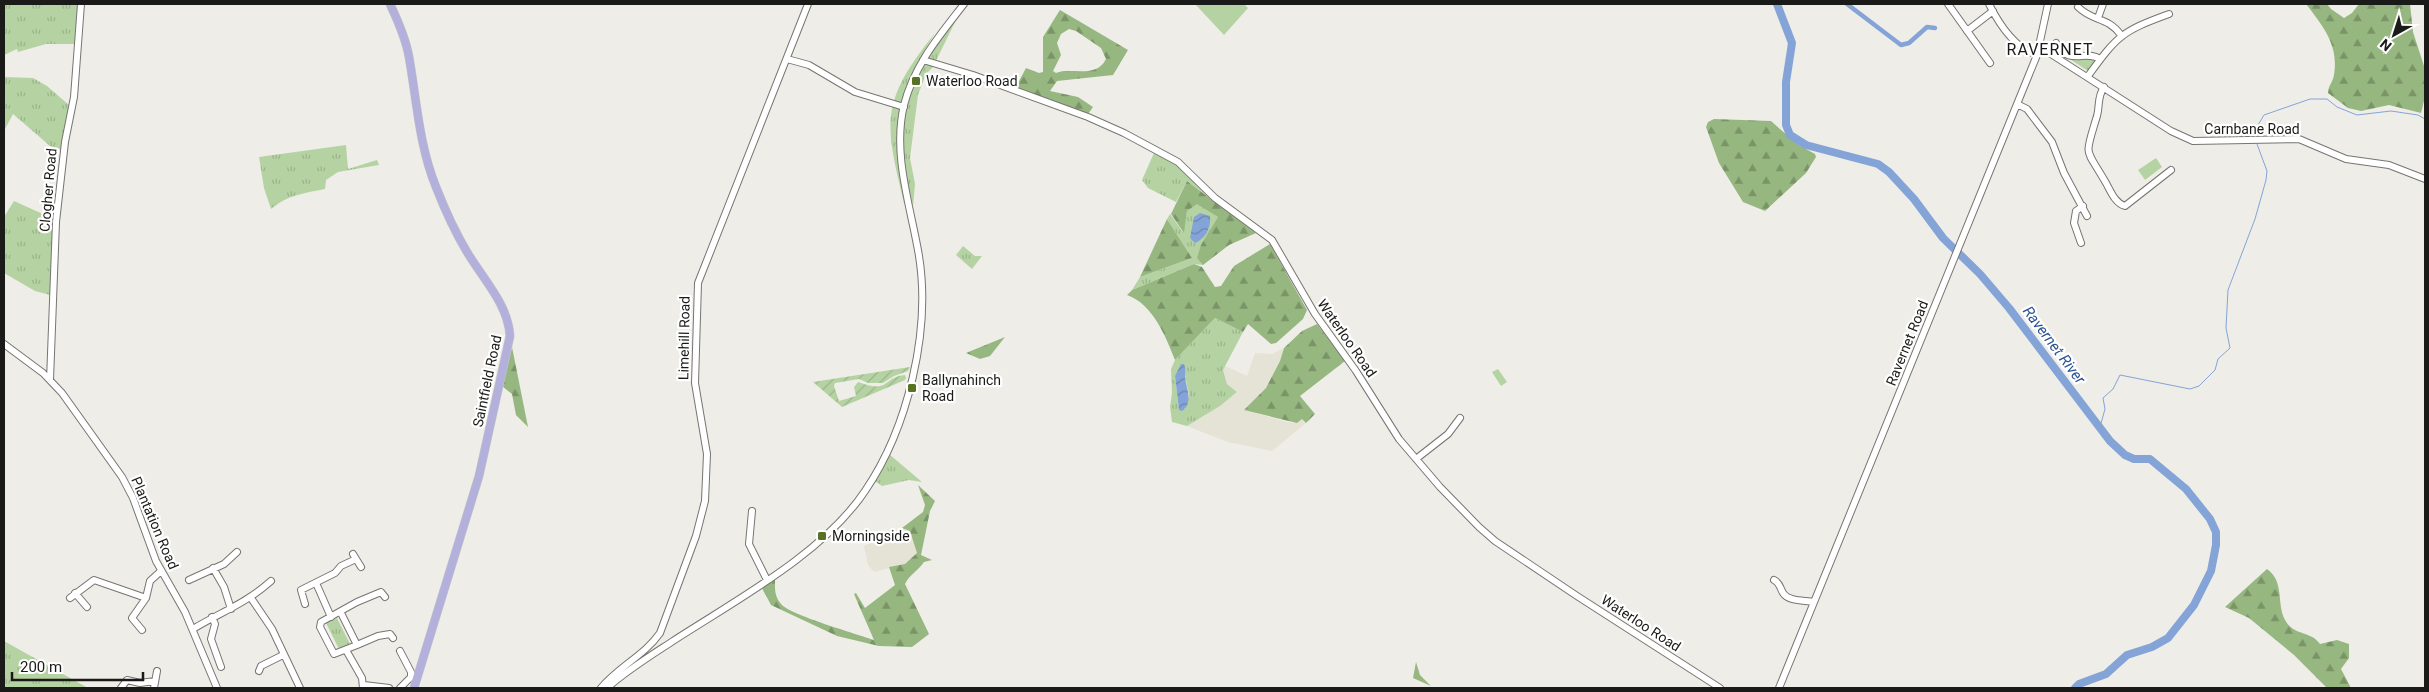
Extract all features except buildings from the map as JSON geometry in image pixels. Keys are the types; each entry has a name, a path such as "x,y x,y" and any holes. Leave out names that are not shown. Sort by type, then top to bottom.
{"main road":[{"name":"Saintfield Road","path":"390,4 407,49 418,125 436,187 460,239 502,305 510,324 510,336 479,476 414,688"}],"street":[{"name":"Clogher Road","path":"50,380 56,222 65,142 74,97 81,4"},
{"name":"Limehill Road","path":"601,688 615,673 651,645 660,633 696,536 705,501 707,454 695,383 698,283 808,4"},
{"path":"607,688 638,664 767,580 817,543 854,507 881,464 897,429 907,399 920,333 921,289 919,258 901,156 904,107 914,77 923,60 964,4"},
{"path":"1948,4 1990,63"},
{"path":"1989,4 2013,39 2025,50 2036,55"},
{"name":"Ravernet Road","path":"1779,688 2040,47 2048,4"},
{"path":"2098,18 2103,4"},
{"path":"2078,7 2085,14 2113,25 2120,35"},
{"path":"1967,31 1993,11"},
{"path":"2088,76 2120,35 2169,14"},
{"path":"2056,43 2060,50 2071,56 2093,56 2100,59"},
{"name":"Carnbane Road","path":"2040,47 2171,131 2193,141 2299,139 2346,159 2389,165 2425,179"},
{"path":"787,59 809,65 860,94 904,107"},
{"name":"Waterloo Road","path":"923,60 973,75 1088,117 1124,133 1178,162 1215,198 1272,240 1315,314 1356,371 1399,439 1440,488 1495,541 1652,646 1720,688"},
{"path":"2104,87 2098,96 2097,116 2089,139 2088,150 2090,161 2117,201 2125,206 2172,170"},
{"path":"2017,104 2027,110 2052,142 2087,216"},
{"path":"2081,243 2074,223 2076,211 2083,206"},
{"name":"Plantation Road","path":"4,344 50,380 76,410 122,477 133,498 161,571 193,629 217,688"},
{"path":"1416,459 1448,434 1460,418"},
{"path":"752,511 749,544 767,580"},
{"path":"188,580 224,564 237,552"},
{"path":"305,604 301,590 316,583 355,556 361,567"},
{"path":"214,568 224,587 231,609"},
{"path":"142,630 132,618 146,598 150,581 161,571"},
{"path":"87,607 72,596 94,580 146,598"},
{"path":"1774,580 1779,584 1783,594 1789,598 1814,602"},
{"path":"316,583 331,617"},
{"path":"193,629 212,617 251,598 268,586"},
{"path":"383,592 358,602 321,622 320,627 334,654 378,636 391,634"},
{"path":"251,598 267,621 299,686"},
{"path":"341,612 357,645"},
{"path":"212,617 215,624 211,639 221,667"},
{"path":"346,650 364,686 388,688"},
{"path":"400,651 411,672 411,677 400,688"},
{"path":"259,667 283,655"},
{"path":"120,688 127,680 154,685 157,671"}],"shaded area":[{"path":"1284,348 1280,361 1266,388 1245,410 1287,422 1297,423 1302,419 1306,423 1272,451 1228,442 1187,426 1220,406 1237,392 1227,384 1223,370 1225,366 1247,376 1255,353 1272,354"},
{"path":"902,528 910,530 918,553 905,564 874,572 868,565 864,546"}],"green space":[{"path":"4,4 79,4 76,44 46,44 18,52 17,49 4,55"},
{"path":"1195,4 1244,4 1248,8 1224,35"},
{"path":"2306,4 2327,4 2344,18 2352,13 2359,4 2410,4 2413,32 2425,69 2425,97 2421,113 2389,105 2361,111 2348,108 2328,93 2333,80 2335,64 2332,45 2324,28"},
{"path":"1060,10 1128,50 1113,75 1057,81 1050,91 1078,97 1093,107 1088,114 1016,87 1026,68 1039,73 1043,72 1043,37","holes":["1069,29 1076,31 1101,48 1106,59 1102,65 1090,71 1062,71 1056,73 1053,71 1061,55 1057,43 1061,34"]},
{"path":"957,18 933,67 926,74 918,95 910,158 915,184 913,206 904,151 904,127 908,106 925,64"},
{"path":"935,33 911,79 900,117 898,136 899,156 905,207 893,154 891,115 895,97 903,78"},
{"path":"2062,54 2075,60 2091,58 2095,62 2088,71"},
{"path":"4,77 33,78 47,86 69,105 62,150 50,146 13,114 4,131"},
{"path":"1714,119 1771,121 1797,144 1815,154 1816,157 1806,173 1765,211 1743,202 1719,163 1706,127 1708,122"},
{"path":"346,145 348,169 377,160 379,165 338,172 326,180 325,189 303,193 277,204 271,209 264,188 259,157"},
{"path":"1154,153 1179,167 1209,197 1187,181 1176,202 1148,188 1142,180"},
{"path":"2156,158 2162,167 2145,180 2138,170"},
{"path":"1187,181 1256,233 1229,245 1203,265 1197,258 1201,245 1218,217 1197,204 1187,211 1184,233 1171,214"},
{"path":"14,201 54,219 50,295 35,291 4,273 4,217"},
{"path":"1197,203 1218,217 1198,257 1203,265 1194,264 1132,290 1140,277 1192,258 1167,219 1170,214 1183,232 1187,211"},
{"path":"1167,219 1192,258 1140,277"},
{"path":"1270,244 1307,310 1303,319 1276,343 1271,344 1248,324 1243,332 1215,318 1175,360 1163,332 1151,313 1136,299 1127,295 1132,290 1194,264 1202,267 1215,287 1221,286 1234,266"},
{"path":"963,246 975,256 982,256 972,269 956,255"},
{"path":"1215,318 1243,332 1223,370 1227,384 1237,392 1220,406 1187,426 1172,422 1170,407 1172,393 1171,369 1175,360","holes":["1185,375 1189,395 1185,409 1179,410 1175,376"]},
{"path":"1317,324 1345,361 1300,396 1315,414 1306,423 1302,419 1297,423 1244,410 1266,388 1280,361 1284,348 1302,331"},
{"path":"683,334 690,337 689,364 680,362"},
{"path":"1005,337 990,356 980,359 966,353"},
{"path":"512,347 528,427 516,415 512,394 502,386"},
{"path":"910,367 908,371 894,376 883,383 868,383 859,379 835,383 834,386 839,401 856,396 854,387 858,382 881,386 897,377 905,375 906,378 842,407 813,382"},
{"path":"1498,369 1507,382 1501,386 1492,372"},
{"path":"889,454 922,482 909,480 882,486 875,481"},
{"path":"918,485 935,501 930,511 921,555 932,560 924,562 905,584 929,634 912,647 879,646 837,636 771,605 762,588 775,579 777,598 787,608 810,619 874,640 854,594 856,593 865,608 895,585 889,567 905,564 917,553 910,531 902,528 923,512 925,505"},
{"path":"2267,569 2276,580 2282,613 2293,629 2312,637 2320,644 2337,640 2349,644 2349,658 2341,669 2351,688 2327,688 2294,655 2249,618 2225,607"},
{"path":"337,618 350,644 339,649 326,623"},
{"path":"4,641 88,688 4,688"},
{"path":"1416,662 1420,675 1431,686 1413,678"}],"water":[{"path":"1200,213 1210,216 1210,225 1205,235 1195,243 1190,238 1194,217"},
{"path":"1181,364 1184,364 1185,367 1188,395 1188,404 1182,411 1179,410 1175,376"}],"waterway":[{"name":"Ravernet River","path":"1777,4 1792,43 1786,82 1786,125 1790,135 1806,145 1878,164 1889,172 1914,199 1943,238 1980,274 2009,308 2110,441 2125,455 2134,459 2150,459 2186,489 2210,519 2216,532 2216,545 2211,571 2194,605 2168,638 2152,647 2127,655 2106,674 2079,684 2075,688"},
{"path":"1847,4 1901,45 1909,43 1927,27 1935,28"},
{"path":"2258,137 2258,125 2264,115 2310,99 2327,99 2337,107 2357,115 2391,111 2418,115 2425,119"},
{"path":"2100,427 2105,409 2103,398 2113,389 2120,375 2190,389 2199,386 2215,370 2218,359 2230,348 2226,328 2228,290 2255,219 2266,180 2267,171 2257,144"}],"place":[{"name":"Waterloo Road","path":"916,81"},
{"name":"Ballynahinch Road","path":"912,388"},
{"name":"Morningside","path":"822,536"}],"district":[{"name":"RAVERNET","path":"2050,49"}]}
